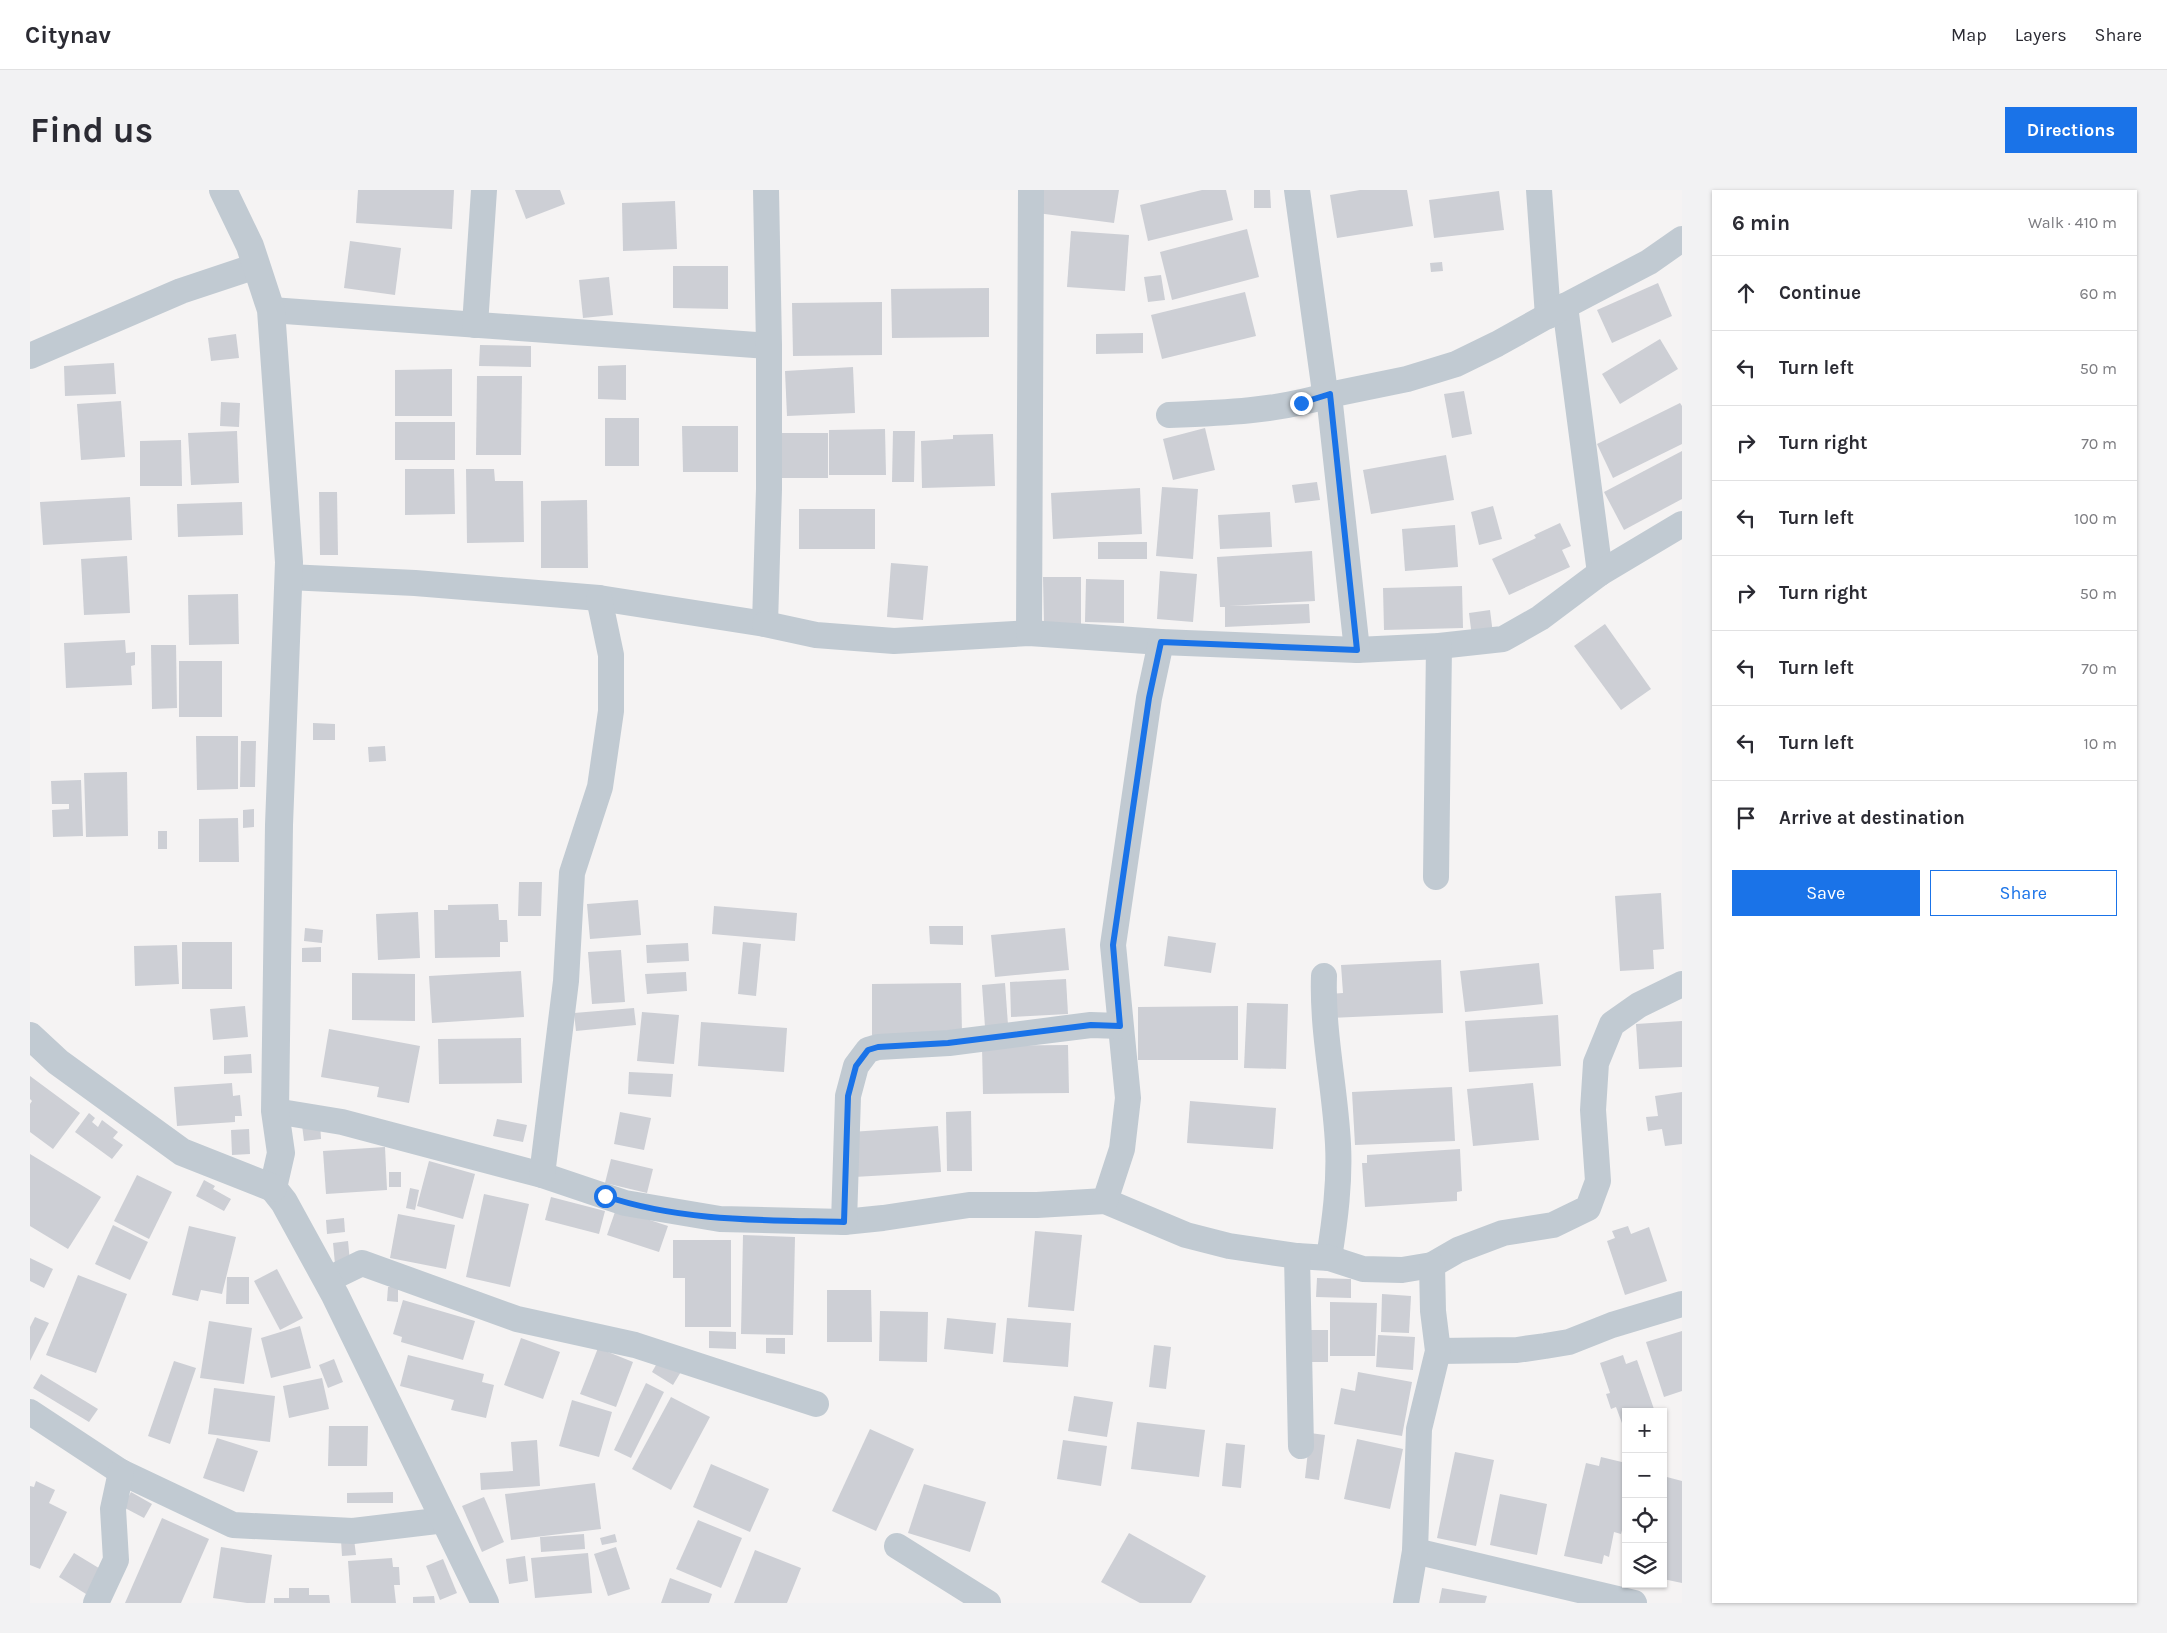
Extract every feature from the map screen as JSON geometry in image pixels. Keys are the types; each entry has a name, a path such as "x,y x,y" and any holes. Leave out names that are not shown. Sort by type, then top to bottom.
{"street":[{"path":"223,190 250,246 271,310 288,577 280,825 275,1111 281,1153 273,1188"},
{"path":"475,325 484,190"},
{"path":"765,624 769,489 766,190"},
{"path":"1029,633 1030,190"},
{"path":"1297,190 1324,385 1330,394 1357,650"},
{"path":"1539,190 1600,574"},
{"path":"1169,415 1267,408 1301,403 1330,394 1407,379 1456,364 1649,262 1682,239"},
{"path":"30,356 181,291 256,266"},
{"path":"271,310 769,346"},
{"path":"288,577 415,584 599,598 765,624 816,635 894,641 1029,633 1161,642 1357,650 1439,646 1503,639 1540,618 1600,574 1682,524"},
{"path":"542,1175 566,981 572,873 600,787 610,711 611,655 599,598"},
{"path":"1105,1201 1122,1149 1128,1098 1113,945 1149,698 1161,642"},
{"path":"1436,877 1439,646"},
{"path":"1324,976 1323,1002 1338,1144 1336,1218 1329,1258"},
{"path":"275,1111 342,1122 542,1175 625,1203 720,1219 844,1222 969,1205 1105,1201 1186,1235 1228,1246 1297,1256 1329,1258 1363,1269 1402,1270 1432,1265 1458,1250 1494,1237 1553,1225 1588,1208 1598,1181 1593,1110 1596,1063 1612,1024 1639,1005 1682,984"},
{"path":"844,1222 848,1096 856,1066 868,1050 878,1047 958,1042 1091,1025 1120,1026"},
{"path":"30,1036 58,1062 182,1152 273,1188 284,1202 327,1280 486,1603"},
{"path":"1297,1256 1301,1446"},
{"path":"327,1280 362,1263 517,1319 635,1345 816,1404"},
{"path":"1406,1603 1415,1551 1419,1429 1438,1351 1433,1311 1432,1265"},
{"path":"1438,1351 1517,1350 1569,1342 1612,1325 1682,1304"},
{"path":"30,1412 121,1472 233,1525 352,1530 445,1520"},
{"path":"96,1603 116,1560 113,1509 121,1472"},
{"path":"897,1546 988,1603"},
{"path":"1415,1551 1634,1603"}],"building":[{"path":"358,190 454,190 452,229 356,223"},
{"path":"515,190 560,190 565,204 526,219"},
{"path":"1040,190 1119,190 1114,223 1037,213"},
{"path":"1202,190 1226,190 1233,220 1148,241 1140,205"},
{"path":"1254,190 1270,190 1271,208 1254,208"},
{"path":"1360,190 1407,190 1413,226 1337,238 1330,195"},
{"path":"1499,191 1504,230 1434,238 1429,200"},
{"path":"675,201 677,249 623,251 622,203"},
{"path":"1247,229 1259,277 1172,300 1160,252"},
{"path":"1071,231 1129,235 1125,291 1067,287"},
{"path":"350,241 401,248 395,295 344,288"},
{"path":"1442,262 1443,271 1431,272 1430,263"},
{"path":"673,266 728,266 728,309 673,308"},
{"path":"1161,275 1165,300 1148,302 1144,277"},
{"path":"609,277 613,315 583,318 579,280"},
{"path":"1658,283 1672,316 1612,343 1597,310"},
{"path":"989,288 989,337 892,338 891,289"},
{"path":"1245,292 1256,336 1162,359 1151,315"},
{"path":"882,302 882,355 793,356 792,303"},
{"path":"1143,333 1143,353 1096,354 1096,334"},
{"path":"236,334 239,358 211,361 208,338"},
{"path":"1660,339 1678,369 1620,404 1602,374"},
{"path":"480,345 531,346 531,367 479,366"},
{"path":"114,363 116,394 65,396 64,366"},
{"path":"626,365 626,400 598,399 598,366"},
{"path":"853,367 855,413 787,416 785,371"},
{"path":"452,369 452,416 395,416 395,370"},
{"path":"477,376 522,376 521,455 476,455"},
{"path":"1464,391 1472,434 1452,438 1444,394"},
{"path":"121,401 125,457 81,460 77,404"},
{"path":"221,402 240,403 239,427 220,426"},
{"path":"1680,403 1682,406 1682,444 1613,478 1597,444"},
{"path":"605,418 639,418 639,466 605,466"},
{"path":"395,422 455,422 455,460 395,460"},
{"path":"682,426 738,426 738,472 683,472"},
{"path":"1205,428 1215,470 1173,480 1163,439"},
{"path":"885,429 886,475 829,475 829,430"},
{"path":"237,431 239,483 191,485 188,433"},
{"path":"893,431 915,431 914,482 892,482"},
{"path":"781,433 828,433 828,478 781,478"},
{"path":"993,434 995,486 922,488 921,441 953,439 953,435"},
{"path":"181,440 182,486 140,486 140,441"},
{"path":"1682,451 1682,499 1624,530 1604,492"},
{"path":"1446,455 1454,500 1371,514 1363,470"},
{"path":"405,469 454,469 455,514 405,515"},
{"path":"466,469 494,469 495,481 523,481 524,542 467,543"},
{"path":"1317,482 1320,500 1295,503 1292,485"},
{"path":"1162,487 1198,489 1193,559 1156,556"},
{"path":"1140,488 1142,534 1053,539 1051,493"},
{"path":"319,492 337,492 338,555 320,555"},
{"path":"130,497 132,540 43,545 40,502"},
{"path":"587,500 588,568 541,568 541,501"},
{"path":"242,502 243,535 178,537 177,504"},
{"path":"1493,506 1502,539 1479,545 1471,512"},
{"path":"799,509 875,509 875,549 799,549"},
{"path":"1270,512 1272,547 1220,549 1218,515"},
{"path":"1560,523 1571,546 1562,550 1570,567 1509,595 1492,559 1536,538 1534,535"},
{"path":"1455,525 1458,567 1405,571 1402,529"},
{"path":"1098,542 1147,542 1147,559 1098,559"},
{"path":"1312,551 1315,601 1229,606 1309,604 1310,623 1225,627 1225,607 1220,607 1217,557"},
{"path":"127,556 130,613 84,615 81,559"},
{"path":"891,563 928,566 923,620 887,617"},
{"path":"1160,571 1197,574 1193,622 1157,619"},
{"path":"1043,577 1081,577 1081,625 1044,625"},
{"path":"1086,579 1124,580 1124,623 1085,622"},
{"path":"1462,586 1463,628 1384,630 1383,588"},
{"path":"238,594 239,644 189,645 188,595"},
{"path":"1490,610 1493,634 1472,637 1469,613"},
{"path":"1605,624 1651,689 1621,710 1574,646"},
{"path":"125,640 126,653 135,652 135,665 131,666 132,685 66,688 64,643"},
{"path":"151,645 176,645 177,708 152,709"},
{"path":"179,661 222,661 222,717 179,717"},
{"path":"313,723 335,724 335,740 313,740"},
{"path":"196,736 238,736 238,789 197,790"},
{"path":"241,741 256,741 255,787 240,787"},
{"path":"385,746 386,761 369,762 368,747"},
{"path":"127,772 128,836 86,837 84,773"},
{"path":"81,780 83,836 53,837 52,810 69,809 69,804 52,804 51,781"},
{"path":"254,809 254,827 243,828 243,810"},
{"path":"238,818 239,862 199,862 199,819"},
{"path":"158,831 167,831 167,849 158,849"},
{"path":"519,882 542,882 541,916 518,916"},
{"path":"1661,893 1664,949 1653,950 1654,969 1620,971 1615,896"},
{"path":"638,900 641,935 590,939 587,904"},
{"path":"498,904 499,920 507,920 508,942 500,942 500,957 435,958 434,910 448,910 448,905"},
{"path":"714,906 797,913 795,941 712,934"},
{"path":"418,912 420,958 378,960 376,914"},
{"path":"929,926 963,926 963,945 930,944"},
{"path":"305,928 323,930 322,943 304,941"},
{"path":"1065,928 1069,970 995,977 991,935"},
{"path":"1168,936 1216,943 1211,973 1164,966"},
{"path":"182,942 232,942 232,989 182,989"},
{"path":"743,942 761,944 756,996 738,994"},
{"path":"688,943 689,961 647,963 646,945"},
{"path":"177,945 179,984 135,986 134,946"},
{"path":"321,947 321,962 302,962 302,948"},
{"path":"621,950 625,1002 592,1004 588,952"},
{"path":"1441,960 1443,1013 1330,1018 1329,994 1343,993 1341,965"},
{"path":"1539,963 1543,1004 1465,1012 1460,971"},
{"path":"521,971 524,1017 432,1023 429,976"},
{"path":"686,972 687,991 647,994 645,974"},
{"path":"352,973 415,974 415,1021 352,1020"},
{"path":"1066,979 1068,1014 1011,1017 1010,982"},
{"path":"961,983 962,1034 872,1035 872,984"},
{"path":"1005,983 1008,1025 985,1027 982,985"},
{"path":"1247,1003 1288,1004 1286,1069 1244,1068"},
{"path":"245,1006 248,1037 213,1040 210,1009"},
{"path":"1238,1006 1238,1060 1138,1060 1138,1007"},
{"path":"634,1008 636,1025 576,1031 574,1013"},
{"path":"642,1012 679,1015 674,1064 637,1061"},
{"path":"1558,1015 1561,1066 1469,1072 1465,1021"},
{"path":"1682,1021 1682,1067 1639,1069 1636,1024"},
{"path":"701,1022 787,1028 784,1072 698,1066"},
{"path":"329,1029 420,1046 409,1103 377,1097 379,1087 321,1077"},
{"path":"521,1038 522,1083 439,1084 438,1039"},
{"path":"1068,1045 1069,1093 983,1094 982,1046"},
{"path":"251,1054 252,1073 224,1074 224,1056"},
{"path":"629,1072 673,1074 671,1097 628,1094"},
{"path":"30,1076 80,1113 53,1149 30,1132 30,1104 32,1101 30,1099"},
{"path":"232,1083 233,1096 240,1095 242,1116 235,1116 235,1122 177,1126 174,1087"},
{"path":"1533,1083 1539,1140 1473,1146 1467,1089"},
{"path":"1452,1087 1455,1141 1355,1145 1352,1092"},
{"path":"1682,1092 1682,1144 1665,1146 1662,1129 1648,1131 1646,1117 1658,1116 1655,1096"},
{"path":"1190,1101 1276,1108 1273,1149 1187,1143"},
{"path":"971,1111 972,1171 947,1171 946,1112"},
{"path":"620,1112 651,1118 644,1150 614,1144"},
{"path":"89,1113 95,1118 92,1122 98,1127 102,1120 118,1132 113,1138 123,1145 112,1159 75,1132"},
{"path":"497,1119 527,1125 523,1142 493,1136"},
{"path":"320,1123 321,1139 304,1141 302,1125"},
{"path":"938,1126 941,1172 854,1177 851,1132"},
{"path":"249,1129 250,1154 232,1155 231,1130"},
{"path":"385,1147 387,1190 326,1194 323,1151"},
{"path":"1460,1149 1462,1191 1457,1192 1457,1201 1365,1207 1362,1163 1367,1163 1367,1155"},
{"path":"30,1154 101,1197 68,1249 30,1226"},
{"path":"611,1159 653,1169 647,1193 605,1183"},
{"path":"429,1161 475,1174 463,1219 417,1206"},
{"path":"389,1172 401,1172 401,1187 389,1187"},
{"path":"137,1175 172,1192 149,1239 114,1221"},
{"path":"204,1180 215,1186 213,1189 231,1199 224,1211 196,1196"},
{"path":"410,1188 419,1190 415,1210 406,1208"},
{"path":"484,1194 529,1204 510,1287 466,1277"},
{"path":"551,1197 605,1211 599,1234 545,1220"},
{"path":"616,1209 668,1226 659,1252 607,1235"},
{"path":"398,1214 455,1225 446,1269 390,1258"},
{"path":"344,1218 345,1232 327,1234 326,1220"},
{"path":"113,1225 148,1242 130,1280 95,1264"},
{"path":"189,1226 236,1237 222,1294 201,1290 198,1301 172,1295"},
{"path":"1628,1226 1631,1234 1649,1227 1667,1281 1625,1295 1607,1241 1615,1238 1612,1231"},
{"path":"1035,1231 1082,1235 1074,1311 1028,1307"},
{"path":"743,1235 795,1237 793,1335 741,1334"},
{"path":"673,1240 731,1240 731,1327 685,1327 685,1278 673,1278"},
{"path":"348,1241 350,1262 335,1264 333,1243"},
{"path":"30,1258 53,1269 44,1288 30,1281"},
{"path":"277,1269 303,1318 280,1330 254,1281"},
{"path":"78,1275 127,1294 96,1373 46,1355"},
{"path":"227,1277 249,1277 249,1304 226,1304"},
{"path":"1317,1278 1351,1279 1351,1298 1316,1297"},
{"path":"388,1287 398,1287 398,1302 387,1301"},
{"path":"827,1290 871,1290 872,1342 827,1342"},
{"path":"1382,1294 1411,1296 1409,1333 1381,1332"},
{"path":"403,1300 475,1321 463,1360 401,1342 402,1337 393,1334"},
{"path":"1330,1302 1377,1303 1375,1356 1330,1356"},
{"path":"880,1311 928,1312 927,1362 879,1361"},
{"path":"35,1317 49,1323 30,1361 30,1327"},
{"path":"947,1318 996,1323 993,1354 944,1349"},
{"path":"1007,1318 1071,1323 1068,1367 1003,1362"},
{"path":"209,1321 252,1328 244,1384 200,1378"},
{"path":"300,1326 311,1368 271,1378 261,1338"},
{"path":"1305,1330 1328,1330 1328,1362 1305,1362"},
{"path":"709,1331 736,1332 736,1349 709,1348"},
{"path":"1682,1331 1682,1391 1664,1397 1646,1342"},
{"path":"1378,1335 1415,1337 1413,1370 1376,1367"},
{"path":"521,1338 560,1352 543,1399 504,1385"},
{"path":"766,1338 785,1338 785,1354 766,1353"},
{"path":"1154,1345 1171,1347 1166,1389 1149,1387"},
{"path":"598,1348 633,1362 616,1407 580,1394"},
{"path":"408,1355 484,1374 482,1382 494,1385 486,1418 451,1410 454,1400 400,1386"},
{"path":"1623,1355 1626,1364 1637,1360 1654,1408 1622,1408 1622,1423 1616,1407 1611,1409 1606,1394 1610,1393 1600,1363"},
{"path":"660,1358 682,1370 673,1385 652,1372"},
{"path":"334,1359 343,1382 328,1388 319,1365"},
{"path":"174,1361 196,1368 170,1444 148,1436"},
{"path":"1358,1372 1412,1382 1402,1436 1334,1424 1341,1388 1355,1391"},
{"path":"41,1374 98,1409 89,1422 33,1388"},
{"path":"322,1378 329,1409 289,1418 283,1386"},
{"path":"646,1383 664,1392 631,1458 614,1450"},
{"path":"214,1388 275,1396 270,1442 208,1434"},
{"path":"1074,1396 1113,1402 1107,1437 1068,1431"},
{"path":"671,1397 710,1417 671,1490 632,1469"},
{"path":"572,1400 612,1412 599,1457 559,1446"},
{"path":"1137,1422 1205,1430 1199,1477 1131,1469"},
{"path":"329,1426 368,1426 367,1466 328,1466"},
{"path":"870,1429 914,1449 876,1531 832,1511"},
{"path":"1310,1433 1325,1435 1319,1480 1305,1478"},
{"path":"217,1438 258,1451 244,1492 203,1478"},
{"path":"1357,1439 1403,1449 1390,1509 1344,1499"},
{"path":"537,1440 540,1486 481,1490 480,1473 513,1471 511,1442"},
{"path":"1063,1440 1107,1446 1101,1486 1057,1479"},
{"path":"1226,1443 1245,1445 1241,1488 1222,1486"},
{"path":"1455,1452 1494,1460 1476,1546 1437,1538"},
{"path":"1601,1457 1622,1462 1622,1530 1621,1534 1614,1532 1609,1557 1604,1555 1602,1564 1564,1556 1586,1463 1599,1466"},
{"path":"711,1464 769,1489 750,1532 693,1507"},
{"path":"1667,1477 1682,1481 1682,1583 1667,1580"},
{"path":"36,1481 55,1490 49,1503 67,1512 40,1569 30,1565 30,1486 34,1487"},
{"path":"595,1483 601,1529 511,1540 505,1494"},
{"path":"924,1484 986,1502 970,1552 908,1533"},
{"path":"131,1492 152,1504 144,1518 123,1507"},
{"path":"393,1492 393,1503 347,1503 347,1493"},
{"path":"1500,1494 1547,1504 1537,1555 1490,1545"},
{"path":"484,1497 504,1542 482,1552 462,1506"},
{"path":"162,1518 209,1539 181,1603 125,1603"},
{"path":"698,1520 742,1538 721,1588 676,1569"},
{"path":"1129,1533 1206,1576 1191,1603 1140,1603 1101,1582"},
{"path":"584,1534 585,1549 541,1552 540,1537"},
{"path":"615,1534 617,1542 602,1545 600,1538"},
{"path":"354,1539 356,1555 342,1556 341,1540"},
{"path":"221,1547 272,1555 265,1603 247,1603 213,1598"},
{"path":"616,1547 630,1589 608,1596 594,1554"},
{"path":"755,1550 801,1568 787,1603 734,1603"},
{"path":"74,1553 102,1570 86,1594 59,1577"},
{"path":"588,1553 592,1593 535,1598 531,1558"},
{"path":"525,1556 528,1581 509,1584 506,1559"},
{"path":"392,1558 393,1567 399,1567 400,1585 394,1585 396,1603 351,1603 348,1561"},
{"path":"443,1559 457,1593 440,1600 426,1566"},
{"path":"670,1578 712,1594 709,1603 661,1603"},
{"path":"289,1588 309,1588 309,1595 329,1595 330,1603 274,1603 274,1598 289,1598"},
{"path":"1442,1588 1487,1596 1485,1603 1439,1603"},
{"path":"434,1596 435,1603 413,1603 413,1597"}],"route":[{"path":"605,1196 625,1203 720,1219 844,1222 848,1096 856,1066 868,1050 878,1047 998,1038 1091,1025 1120,1026 1113,945 1149,698 1161,642 1357,650 1330,394 1301,403"}]}
